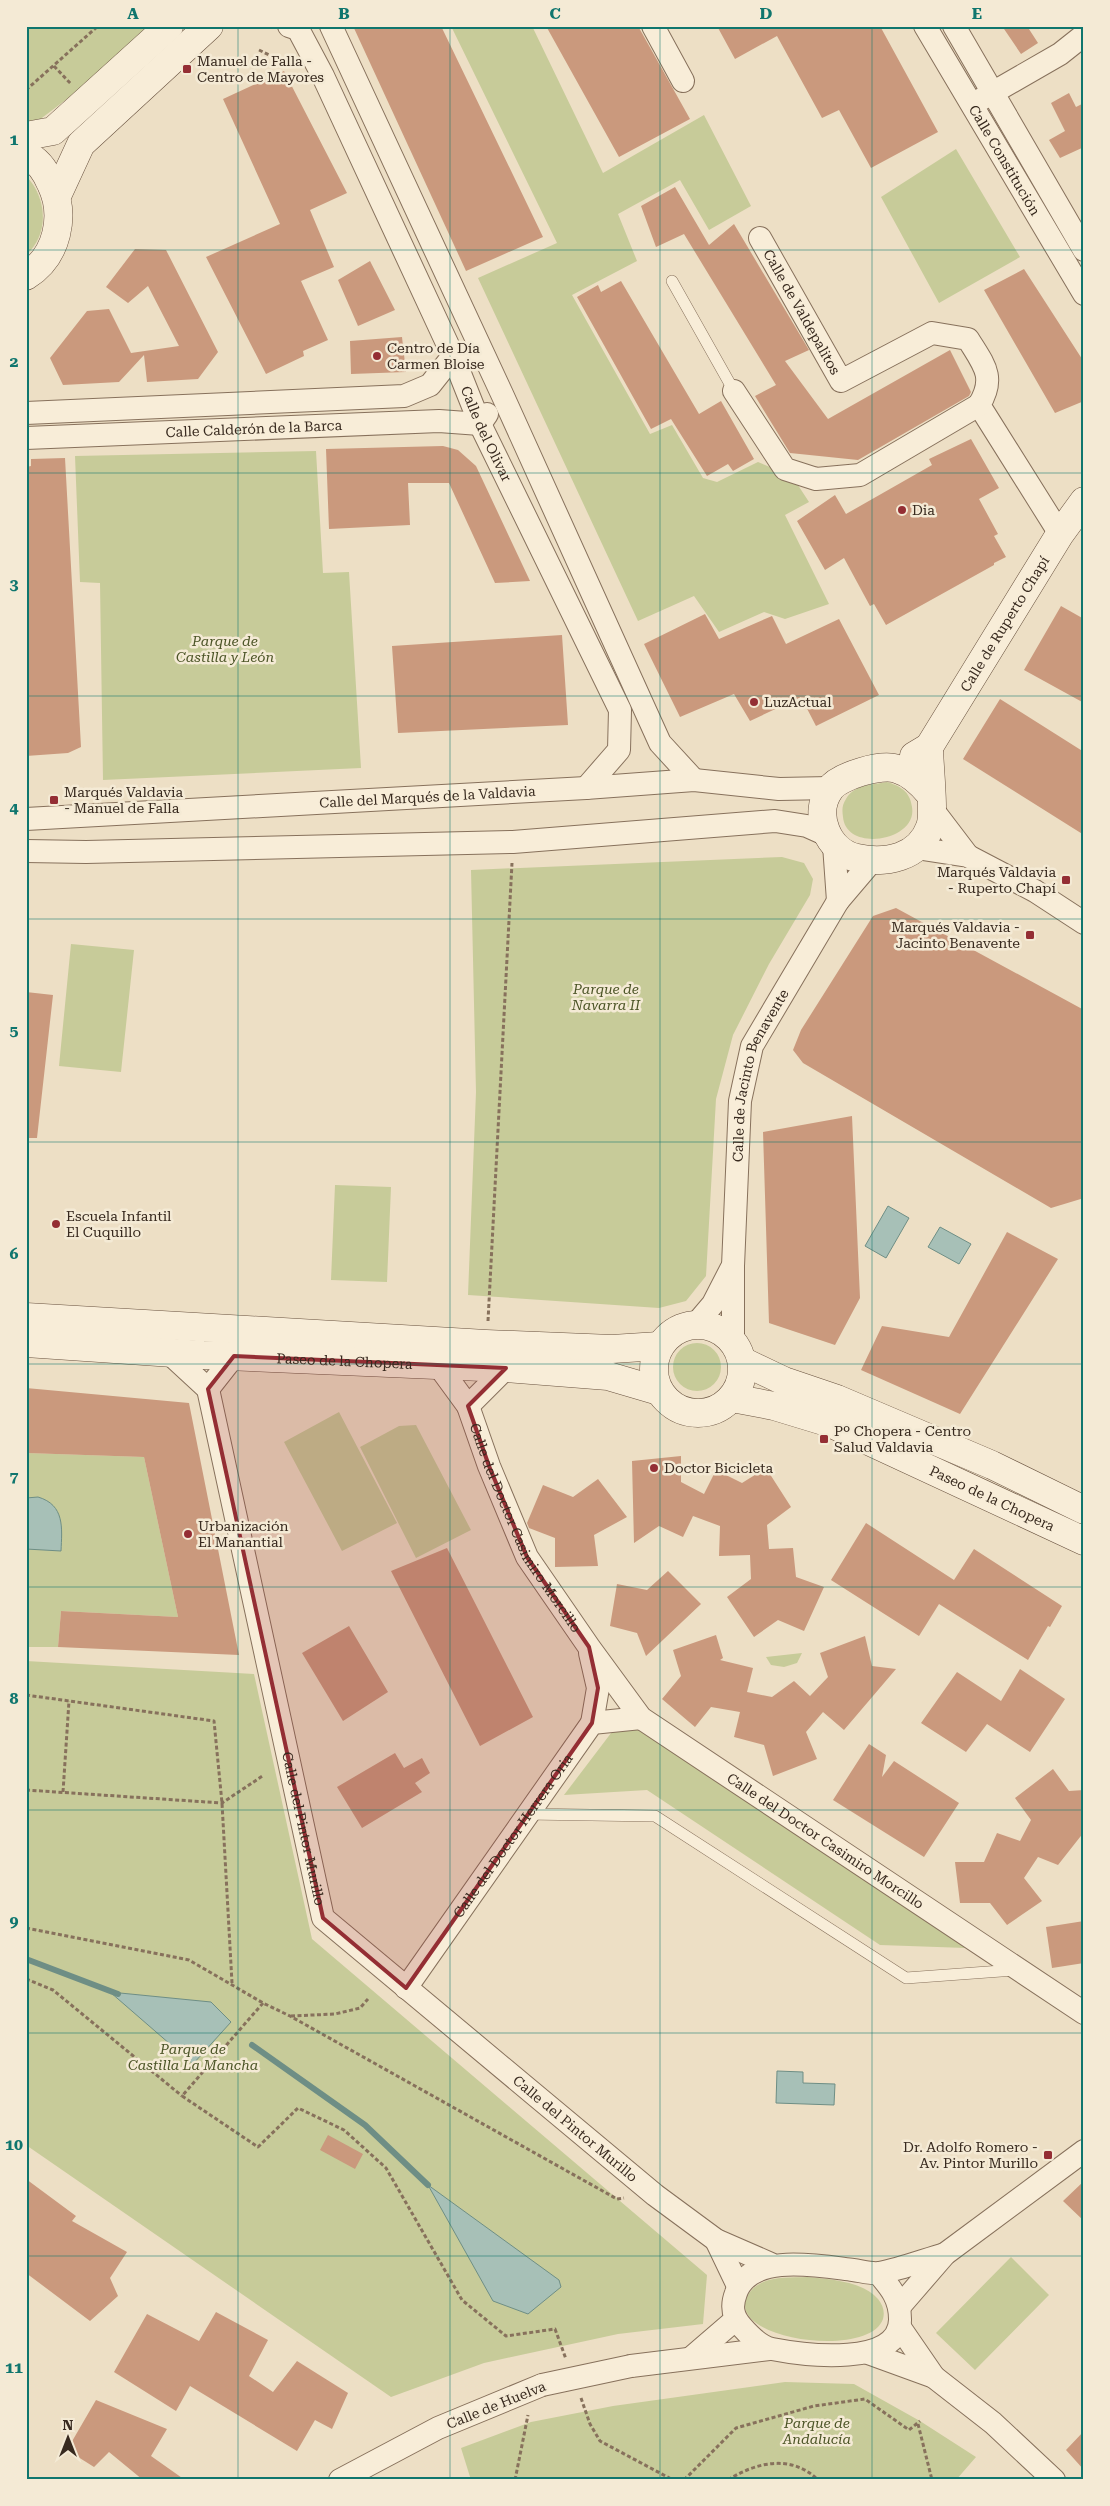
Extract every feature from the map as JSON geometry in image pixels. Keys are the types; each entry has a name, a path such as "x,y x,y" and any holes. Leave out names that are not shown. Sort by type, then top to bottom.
{"main road":[{"path":"26,136 53,131 169,26"},
{"path":"57,196 81,144 209,26"},
{"path":"26,155 32,158 46,173 57,196 60,215 55,240 47,256 26,276"},
{"name":"Calle de Ruperto Chapí","path":"895,768 929,747 1060,534 1084,501"},
{"path":"929,747 931,802 930,827 916,848 895,860 872,861 845,856 830,840 823,817 823,804 830,788 843,779 867,770 895,768 920,782 931,802"},
{"name":"Paseo de la Chopera","path":"26,1317 486,1344 612,1349 659,1346"},
{"path":"696,1324 717,1328 737,1351 741,1380 732,1398 714,1410 694,1413 674,1406 659,1391 654,1376 654,1361 659,1346 675,1331 696,1324"},
{"name":"Paseo de la Chopera","path":"26,1343 169,1353 506,1368 608,1376 659,1391"},
{"name":"Paseo de la Chopera","path":"737,1351 784,1380 837,1399 992,1465 1084,1510"},
{"name":"Paseo de la Chopera","path":"732,1398 774,1406 830,1423 1084,1541"}],"street":[{"name":"Calle del Olivar","path":"289,26 298,29 323,76 453,356 480,424 620,710 618,750 586,788"},
{"name":"Calle del Olivar","path":"331,26 502,394 660,743 694,780"},
{"path":"653,26 684,81"},
{"name":"Calle Constitución","path":"925,26 970,105 1084,294"},
{"name":"Calle Constitución","path":"954,26 1084,250"},
{"path":"970,105 1060,54 1084,35"},
{"name":"Calle de Valdepalitos","path":"760,238 840,381 932,333 968,339 986,370 987,392 979,405"},
{"path":"453,356 482,354"},
{"name":"Calle Calderón de la Barca","path":"26,413 404,396 430,385 453,356"},
{"path":"734,391 785,469 816,479 860,475 979,405 1060,534"},
{"path":"480,424 502,394"},
{"name":"Calle Calderón de la Barca","path":"26,438 440,421 480,424"},
{"name":"Calle del Marqués de la Valdavia","path":"26,819 586,788 694,780 779,789 830,788"},
{"path":"931,802 968,856"},
{"path":"26,851 86,852 513,842 775,821 807,826 830,840 838,901"},
{"path":"916,848 968,856 1035,892 1084,923"},
{"name":"Calle de Jacinto Benavente","path":"737,1351 733,1266 740,1101 752,1046 838,901 872,861"},
{"path":"696,1324 713,1304 733,1266"},
{"path":"169,1353 208,1389 234,1356"},
{"name":"Calle del Doctor Casimiro Morcillo","path":"438,1365 468,1406 489,1466 527,1557 641,1718 1021,1969 1084,2013"},
{"path":"468,1406 506,1368"},
{"name":"Calle del Pintor Murillo","path":"208,1389 323,1918 655,2194 716,2240 771,2264"},
{"name":"Calle del Doctor Casimiro Morcillo","path":"589,1647 598,1688 592,1723"},
{"path":"592,1723 641,1718"},
{"name":"Calle del Doctor Herrera Oria","path":"406,1988 592,1723"},
{"path":"900,2306 945,2254 1084,2152"},
{"name":"Calle del Pintor Murillo","path":"716,2240 738,2286"},
{"path":"900,2329 888,2345 868,2353 819,2355 769,2349 749,2336 736,2320 732,2304 738,2286 752,2273 771,2264 824,2266 878,2273 945,2254"},
{"path":"878,2273 892,2288 900,2306 900,2329 934,2377 993,2423 1054,2480"},
{"path":"692,2357 736,2320"},
{"name":"Calle de Huelva","path":"340,2480 438,2428 542,2385 631,2366 769,2349"},
{"path":"868,2353 934,2377"}],"lane":[{"path":"672,281 734,391"},
{"path":"527,1814 655,1816 906,1978 1021,1969"}],"path":[{"path":"26,90 98,26"},
{"path":"54,66 74,87"},
{"path":"486,1344 513,842"},
{"path":"26,1696 214,1721 222,1803 232,1984"},
{"path":"63,1792 69,1701"},
{"path":"26,1790 222,1803 264,1775"},
{"path":"26,1928 189,1960 617,2199 655,2194"},
{"path":"26,1979 53,1990 182,2096 258,2147 298,2108 344,2130 386,2168 462,2300 506,2336 555,2329 568,2363"},
{"path":"290,2016 335,2014 360,2008 368,1999"},
{"path":"182,2096 263,2003"},
{"path":"577,2389 590,2424 600,2442 673,2480"},
{"path":"684,2480 736,2428 814,2406 865,2399 909,2430 919,2422 932,2480"},
{"path":"515,2480 528,2415"},
{"path":"728,2480 746,2468 769,2462 792,2464 813,2475 818,2480"}],"highlighted area":[{"path":"234,1356 506,1368 468,1406 489,1466 527,1557 589,1647 598,1688 592,1723 406,1988 323,1918 208,1389"}],"green space":[{"path":"26,26 149,26 84,86 26,130"},
{"path":"451,26 532,26 603,173 704,115 751,206 709,230 680,180 618,214 637,261 572,295 650,434 672,425 703,478 717,482 758,462 792,476 809,502 785,515 829,604 785,619 764,612 719,632 694,596 638,621 478,278 557,243"},
{"path":"956,149 1020,257 939,303 881,197"},
{"path":"26,176 38,194 43,215 39,237 26,255"},
{"name":"Parque de Castilla y León","path":"316,451 323,573 349,572 361,768 103,780 100,583 80,582 75,456"},
{"path":"887,782 900,787 907,793 912,807 911,819 904,828 894,835 868,839 856,835 847,828 843,817 845,801 854,790"},
{"name":"Parque de Navarra II","path":"782,857 804,863 813,879 810,895 769,964 733,1035 716,1099 706,1276 686,1301 659,1308 468,1295 476,1092 471,870"},
{"path":"71,944 134,950 121,1072 59,1066"},
{"path":"335,1185 391,1187 387,1282 331,1280"},
{"path":"692,1343 702,1343 714,1350 721,1362 721,1372 714,1384 702,1391 692,1391 684,1387 677,1380 673,1372 673,1362 677,1354 684,1347"},
{"path":"339,1412 397,1523 342,1551 284,1442"},
{"path":"416,1425 471,1530 416,1558 360,1447 399,1426"},
{"path":"26,1453 144,1457 178,1617 61,1611 58,1647 26,1647"},
{"path":"802,1653 797,1663 784,1667 771,1665 766,1657"},
{"name":"Parque de Castilla La Mancha","path":"26,1661 254,1674 312,1939 707,2275 703,2324 618,2334 484,2363 391,2397 26,2145"},
{"path":"624,1716 966,1948 880,1945 647,1790 564,1795"},
{"path":"1011,2257 1049,2295 975,2370 936,2333"},
{"path":"807,2277 845,2282 864,2288 880,2301 884,2311 883,2319 872,2332 852,2339 827,2341 801,2339 776,2333 756,2323 746,2310 748,2295 759,2284 774,2279"},
{"name":"Parque de Andalucía","path":"785,2382 854,2384 920,2421 976,2457 956,2480 471,2480 461,2448 531,2422 613,2406"}],"water":[{"path":"888,1206 909,1218 886,1258 865,1246"},
{"path":"940,1227 971,1244 959,1264 928,1247"},
{"path":"38,1497 53,1506 60,1518 62,1534 61,1551 26,1549 26,1498"},
{"path":"110,1992 211,2002 231,2022 193,2064"},
{"path":"777,2071 803,2072 803,2083 835,2084 834,2105 776,2103"},
{"path":"428,2185 559,2280 561,2287 528,2314 493,2301"}],"building":[{"path":"353,26 441,26 543,237 466,271"},
{"path":"546,26 638,26 690,119 619,157"},
{"path":"717,26 880,26 938,132 871,168 839,110 822,118 777,36 735,59"},
{"path":"1002,26 1027,26 1038,43 1021,54"},
{"path":"284,71 347,193 310,210 334,267 301,281 328,340 303,351 304,356 266,374 206,257 280,224 223,99"},
{"path":"1069,93 1076,107 1084,103 1084,147 1060,158 1049,140 1065,131 1051,103"},
{"path":"675,187 709,245 734,224 809,350 785,361 828,419 950,350 971,392 969,396 858,460 790,453 755,396 776,385 684,234 656,247 641,206"},
{"path":"135,249 166,250 218,352 198,379 147,382 144,355 119,382 63,385 50,358 87,311 109,309 131,353 179,346 148,286 128,303 106,287"},
{"path":"370,261 395,310 358,326 338,280"},
{"path":"1024,269 1084,362 1084,401 1055,413 984,290"},
{"path":"621,281 699,414 721,401 754,459 733,471 728,464 707,476 671,419 651,429 577,297 598,285 601,292"},
{"name":"Centro de Día Carmen Bloise","path":"402,337 406,372 351,374 350,341"},
{"path":"971,439 999,488 979,499 998,534 994,536 1006,557 886,625 874,604 870,606 844,558 825,570 797,521 835,495 846,514 932,465 929,459"},
{"path":"443,446 458,450 476,466 530,581 495,583 449,483 408,483 410,525 329,529 326,449"},
{"path":"65,458 81,747 68,753 26,756 26,467 31,466 31,459"},
{"path":"1061,606 1084,619 1084,703 1024,670"},
{"path":"705,614 719,639 772,616 786,644 839,619 879,695 816,726 801,697 750,721 734,694 680,717 644,644"},
{"path":"562,635 568,725 398,733 392,646"},
{"path":"1000,699 1084,752 1084,835 963,759"},
{"path":"896,908 1084,1010 1084,1198 1051,1208 803,1063 793,1050 801,1030 873,916"},
{"path":"26,992 53,995 37,1138 26,1138"},
{"path":"852,1116 860,1298 835,1345 769,1323 763,1132"},
{"path":"1007,1232 1058,1259 960,1414 861,1370 882,1326 949,1337"},
{"name":"Urbanización El Manantial","path":"26,1388 189,1403 239,1655 58,1647 61,1611 178,1617 144,1457 26,1453"},
{"path":"681,1456 681,1482 704,1494 716,1470 742,1483 766,1468 791,1507 767,1525 769,1549 793,1548 796,1577 824,1587 804,1631 778,1620 754,1637 727,1597 751,1579 750,1555 719,1556 720,1526 693,1516 683,1537 659,1526 634,1543 632,1461"},
{"path":"598,1479 627,1517 594,1535 598,1566 555,1567 555,1538 529,1528 527,1523 543,1485 573,1497"},
{"path":"866,1523 954,1580 974,1549 1062,1606 1028,1660 939,1604 919,1636 831,1580"},
{"path":"447,1548 533,1717 480,1746 391,1571"},
{"path":"668,1571 701,1604 646,1656 637,1633 610,1626 617,1584 647,1590"},
{"path":"349,1626 388,1692 343,1721 302,1653"},
{"path":"716,1635 723,1658 720,1660 753,1668 747,1692 772,1697 794,1681 810,1696 828,1677 820,1653 865,1636 872,1666 896,1669 844,1730 823,1712 806,1732 817,1759 773,1776 764,1745 734,1737 740,1712 711,1707 695,1727 662,1699 681,1676 673,1650"},
{"path":"1020,1669 1065,1699 1030,1752 987,1724 966,1752 921,1723 957,1672 1001,1701"},
{"path":"869,1744 886,1755 882,1777 894,1761 959,1803 924,1857 833,1800"},
{"path":"395,1753 404,1768 422,1758 430,1773 415,1783 422,1792 362,1828 337,1787"},
{"path":"1053,1769 1069,1791 1084,1790 1084,1832 1058,1865 1038,1857 1024,1878 1042,1901 1007,1925 990,1903 960,1903 955,1862 984,1862 997,1833 1020,1841 1031,1820 1015,1798"},
{"path":"1084,1921 1084,1963 1052,1968 1046,1927"},
{"path":"328,2135 363,2154 355,2169 320,2150"},
{"path":"26,2179 76,2216 72,2221 127,2252 110,2278 118,2296 90,2321 26,2273"},
{"path":"1084,2181 1084,2221 1063,2201"},
{"path":"216,2312 268,2340 249,2376 273,2392 297,2361 348,2393 332,2429 315,2420 297,2451 190,2386 176,2411 114,2372 147,2314 199,2341"},
{"path":"96,2400 167,2429 151,2456 185,2480 143,2480 109,2452 94,2467 67,2450"},
{"path":"1084,2431 1084,2470 1066,2450"}],"waterway":[{"path":"26,1959 118,1994"},
{"path":"252,2045 365,2125 428,2185"}],"place":[{"name":"Manuel de Falla - Centro de Mayores","path":"187,69"},
{"name":"Centro de Día Carmen Bloise","path":"377,356"},
{"name":"Dia","path":"902,510"},
{"name":"LuzActual","path":"754,702"},
{"name":"Marqués Valdavia - Manuel de Falla","path":"54,800"},
{"name":"Marqués Valdavia - Ruperto Chapí","path":"1066,880"},
{"name":"Marqués Valdavia - Jacinto Benavente","path":"1030,935"},
{"name":"Escuela Infantil El Cuquillo","path":"56,1224"},
{"name":"Pº Chopera - Centro Salud Valdavia","path":"824,1439"},
{"name":"Doctor Bicicleta","path":"654,1468"},
{"name":"Urbanización El Manantial","path":"188,1534"},
{"name":"Dr. Adolfo Romero - Av. Pintor Murillo","path":"1048,2155"}]}
